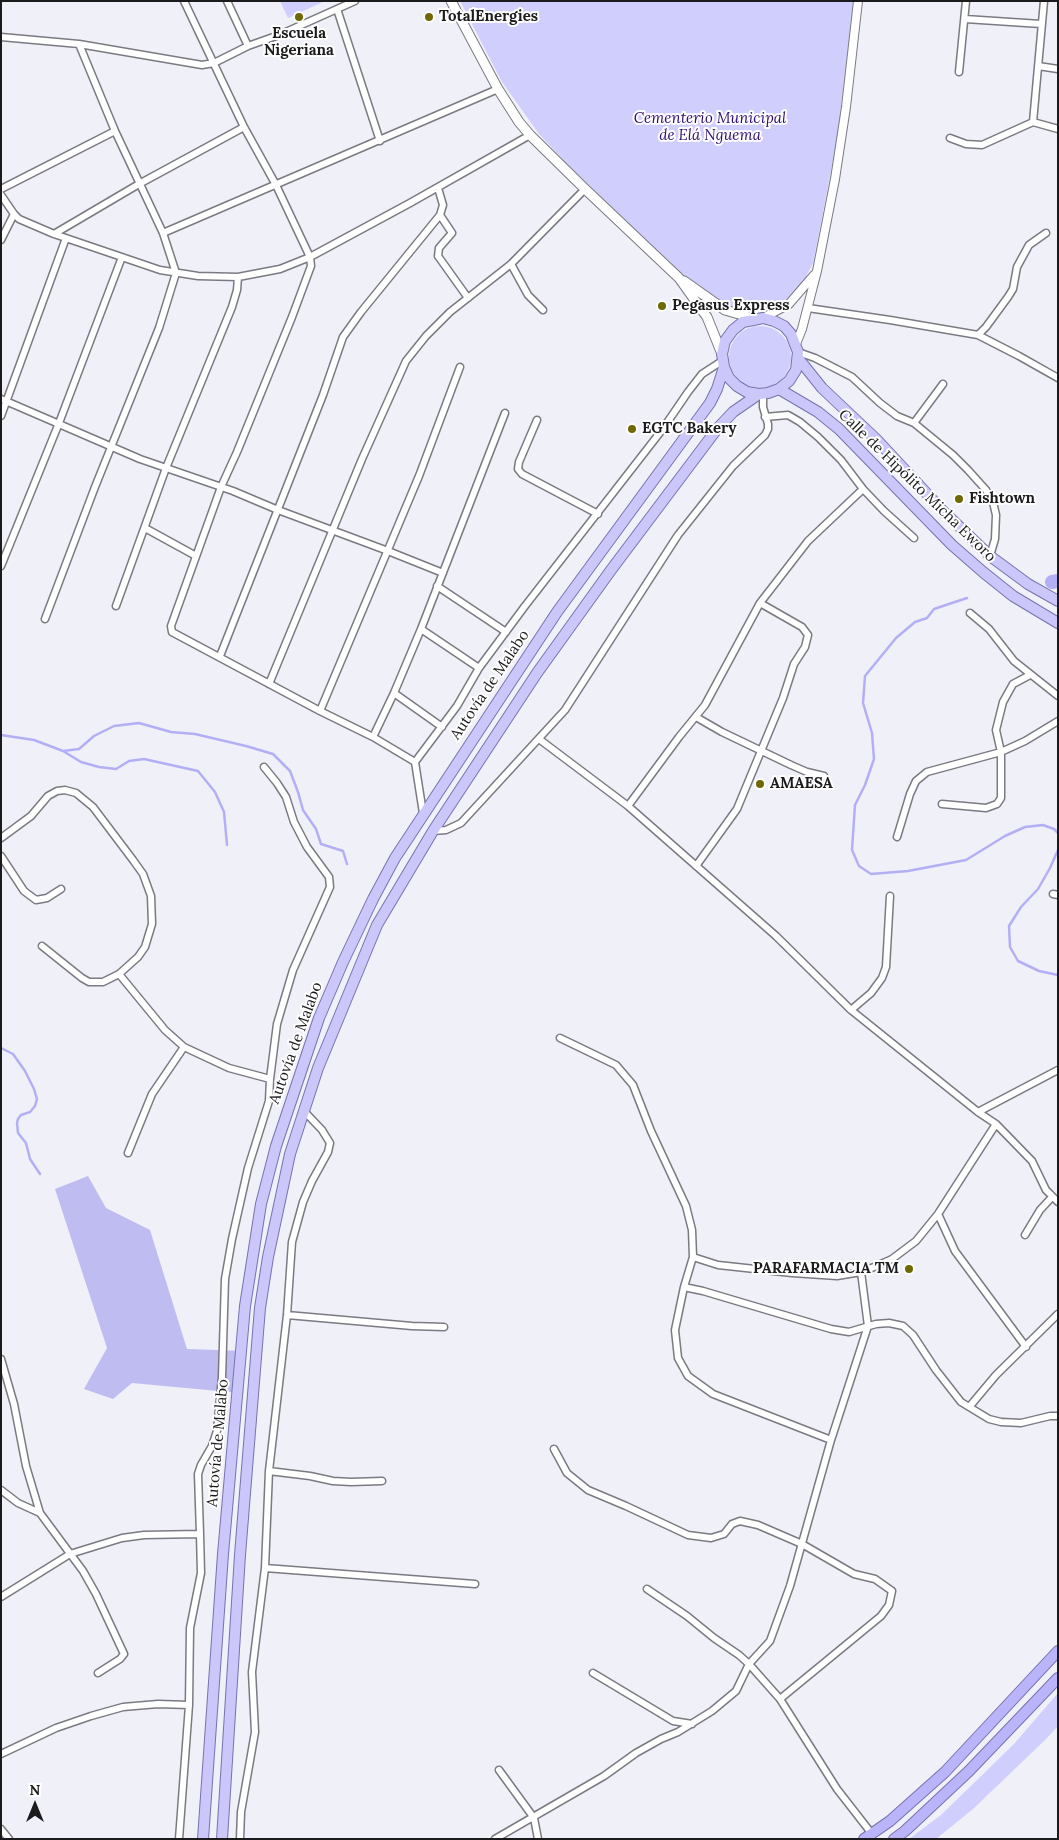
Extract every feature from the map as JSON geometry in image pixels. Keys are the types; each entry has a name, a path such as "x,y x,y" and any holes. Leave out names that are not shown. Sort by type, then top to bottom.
{"highway":[{"path":"868,1836 890,1821 945,1772 1058,1651"},
{"path":"894,1839 970,1771 1058,1678"}],"main road":[{"path":"451,1 498,90 530,136 680,278 725,310 774,321 784,326 791,334 797,351 796,370 789,381 780,389 761,394 747,392 737,386 729,378 707,317 680,278"},
{"path":"723,361 725,341 733,330 743,322 760,319"},
{"name":"Calle de Hipólito Micha Eworo","path":"797,351 822,388 877,440 942,510 990,556 1028,584 1058,601"},
{"name":"Autovía de Malabo","path":"203,1839 223,1554 245,1306 262,1204 276,1146 319,1018 342,962 395,858 556,612 710,402 717,390 723,361"},
{"name":"Calle de Hipólito Micha Eworo","path":"780,389 818,412 840,429 952,544 983,572 1013,596 1058,623"},
{"name":"Autovía de Malabo","path":"222,1839 240,1555 260,1308 268,1257 286,1173 321,1060 377,925 433,831 537,673 622,555 717,430 733,412 761,394"}],"street":[{"path":"184,1 244,128 276,185 310,257 311,266 237,452 221,487 170,629 172,632 320,711 374,736 415,762"},
{"path":"227,1 248,46"},
{"path":"1,37 78,44 173,61 202,64 214,63 248,46 279,35 355,1"},
{"path":"858,1 846,107 835,179 817,271 797,351 852,377 880,404 897,416 914,423 953,454 986,490 993,502 996,515 995,538 990,556"},
{"path":"959,72 966,1"},
{"path":"1033,122 1044,1"},
{"path":"337,9 380,141"},
{"path":"965,19 1041,24"},
{"path":"46,619 95,487 159,328 176,273 163,233 115,131 78,44"},
{"path":"1038,66 1058,69"},
{"path":"163,233 498,90"},
{"path":"950,138 966,144 982,145 1033,122 1058,129"},
{"path":"54,234 139,184 244,128"},
{"path":"1,189 115,131"},
{"path":"1,195 14,214 25,222 54,234 176,273 238,277 280,269 310,257 530,136"},
{"path":"220,656 323,395 343,337 440,215 443,205 438,188"},
{"path":"269,684 362,459 406,361 426,336 450,312 511,264 585,189"},
{"path":"1,240 14,214"},
{"path":"440,215 452,233 439,248 438,256 468,298"},
{"path":"978,335 986,328 1013,289 1017,267 1029,245 1046,233"},
{"path":"1,416 4,401 66,238"},
{"path":"1,566 59,423 122,256"},
{"path":"511,264 528,295 543,310"},
{"path":"760,319 789,304 817,271"},
{"path":"116,606 166,468 232,307 237,290 238,277"},
{"path":"808,308 978,335 1058,378"},
{"path":"423,813 415,762 457,706 479,668 561,558 598,514 662,430 688,392 702,374 723,361"},
{"path":"320,711 419,476 460,367"},
{"path":"914,423 943,384"},
{"path":"433,831 446,830 461,823 525,752 550,729 572,702 678,535 733,466 768,429 761,394"},
{"path":"4,401 166,468 221,487 443,573"},
{"path":"374,736 421,629 505,413"},
{"path":"765,416 788,415 800,422 841,460 863,489 914,538"},
{"path":"537,420 519,462 518,469 522,474 598,514"},
{"path":"628,806 705,705 760,603 808,541 863,489"},
{"path":"145,528 196,556"},
{"path":"437,586 506,632"},
{"path":"696,866 738,809 783,698 794,664 805,647 808,635 802,627 760,603"},
{"path":"970,613 989,630 1014,660 1058,696"},
{"path":"421,629 479,668"},
{"path":"942,804 986,808 996,804 1001,798 1001,752 996,730 1003,702 1013,684 1030,675"},
{"path":"394,693 442,727"},
{"path":"696,717 722,732 807,772 824,776"},
{"path":"897,837 910,794 916,781 927,772 1001,752 1025,741 1058,721"},
{"path":"539,738 628,806 776,936 851,1010 978,1112 996,1124 1032,1161 1046,1190 1055,1199 1040,1210 1025,1235"},
{"path":"180,1839 189,1705 190,1628 201,1572 198,1474 217,1431 222,1377 225,1279 248,1168 269,1101 277,1024 293,970 330,887 329,877 307,847 294,822 286,797 277,782 264,767"},
{"path":"1,838 26,821 48,796 57,791 65,790 76,793 93,807 143,874 152,896 152,924 145,947 138,957 119,974 103,982 89,982 82,978 42,946"},
{"path":"1,856 24,891 36,900 47,898 61,889"},
{"path":"851,1010 871,993 882,978 886,967 890,896"},
{"path":"119,974 165,1030 184,1047 229,1068 270,1079"},
{"path":"560,1038 616,1064 633,1085 651,1131 686,1206 692,1230 693,1257 684,1287 675,1330 678,1358 688,1376 713,1394 832,1440"},
{"path":"128,1153 152,1094 184,1047"},
{"path":"978,1112 1058,1070"},
{"path":"240,1839 241,1812 255,1732 252,1672 265,1568 269,1471 287,1316 292,1242 312,1181 328,1152 330,1143 322,1130 304,1111"},
{"path":"693,1257 718,1264 792,1273 837,1276 861,1272 892,1258 916,1241 938,1214 996,1124"},
{"path":"938,1214 955,1252 1026,1347"},
{"path":"495,1839 604,1776 636,1752 692,1724 712,1711 736,1691 749,1664 770,1641 790,1586 832,1440 868,1326 861,1272"},
{"path":"684,1287 831,1329 849,1332 868,1326 889,1323 903,1326 913,1335 936,1370 961,1402 989,1419 1021,1423 1058,1416"},
{"path":"970,1406 996,1374 1058,1314"},
{"path":"287,1316 444,1327"},
{"path":"1,1359 14,1404 26,1466 40,1513 83,1571 124,1654 120,1659 98,1673"},
{"path":"554,1449 567,1473 588,1490 688,1535 711,1538 724,1534 732,1524 740,1522 758,1525 802,1544 854,1574 875,1579 892,1591 889,1605 881,1616 780,1699"},
{"path":"269,1471 333,1481 382,1481"},
{"path":"1,1490 18,1503 40,1513"},
{"path":"1,1597 70,1554 122,1538 144,1535 200,1534"},
{"path":"265,1568 475,1584"},
{"path":"647,1589 687,1616 749,1664 780,1699 868,1836"},
{"path":"593,1673 673,1722 692,1724"},
{"path":"1,1754 56,1728 91,1716 115,1710 158,1704 189,1705"},
{"path":"499,1770 534,1818 538,1839"},
{"path":"1,1829 8,1839"}],"green space":[{"path":"280,1 325,1 288,18"},
{"name":"Cementerio Municipal de Elá Nguema","path":"460,1 854,1 838,133 831,171 813,263 799,290 778,305 752,311 737,310 723,306 695,288 571,168 539,134 502,82"},
{"path":"760,326 772,328 782,335 789,345 791,357 789,369 782,379 772,386 760,388 748,386 738,379 731,369 729,357 731,345 738,335 748,328"},
{"path":"1058,1693 1058,1726 1045,1740 973,1809 936,1839 909,1839 941,1815 1014,1744"}],"shaded area":[{"path":"88,1176 106,1208 150,1230 187,1349 245,1351 240,1393 132,1383 113,1399 84,1389 107,1348 55,1189"}],"waterway":[{"path":"1052,582 1058,581"},
{"path":"967,598 934,609 927,618 915,622 896,638 865,676 863,703 872,733 874,759 865,785 855,805 852,850 859,866 871,874 908,871 966,860 1005,836 1025,827 1043,825 1054,829 1058,833"},
{"path":"1,735 34,740 63,751 79,749 94,736 114,726 139,723 171,732 195,734 273,754 290,771 303,810 316,829 321,844 343,851 347,864"},
{"path":"63,751 81,762 99,767 116,769 129,761 144,759 198,771 215,792 224,812 227,845"},
{"path":"1058,850 1038,889 1021,907 1009,926 1010,947 1018,961 1039,971 1058,975"},
{"path":"1,1048 13,1054 25,1071 34,1089 37,1099 35,1106 30,1112 21,1115 17,1123 18,1133 26,1143 30,1159 40,1174"}],"place":[{"name":"Escuela Nigeriana","path":"299,17"},
{"name":"TotalEnergies","path":"429,17"},
{"name":"Pegasus Express","path":"662,306"},
{"name":"EGTC Bakery","path":"632,429"},
{"name":"Fishtown","path":"959,499"},
{"name":"AMAESA","path":"760,784"},
{"name":"PARAFARMACIA TM","path":"909,1269"}]}
